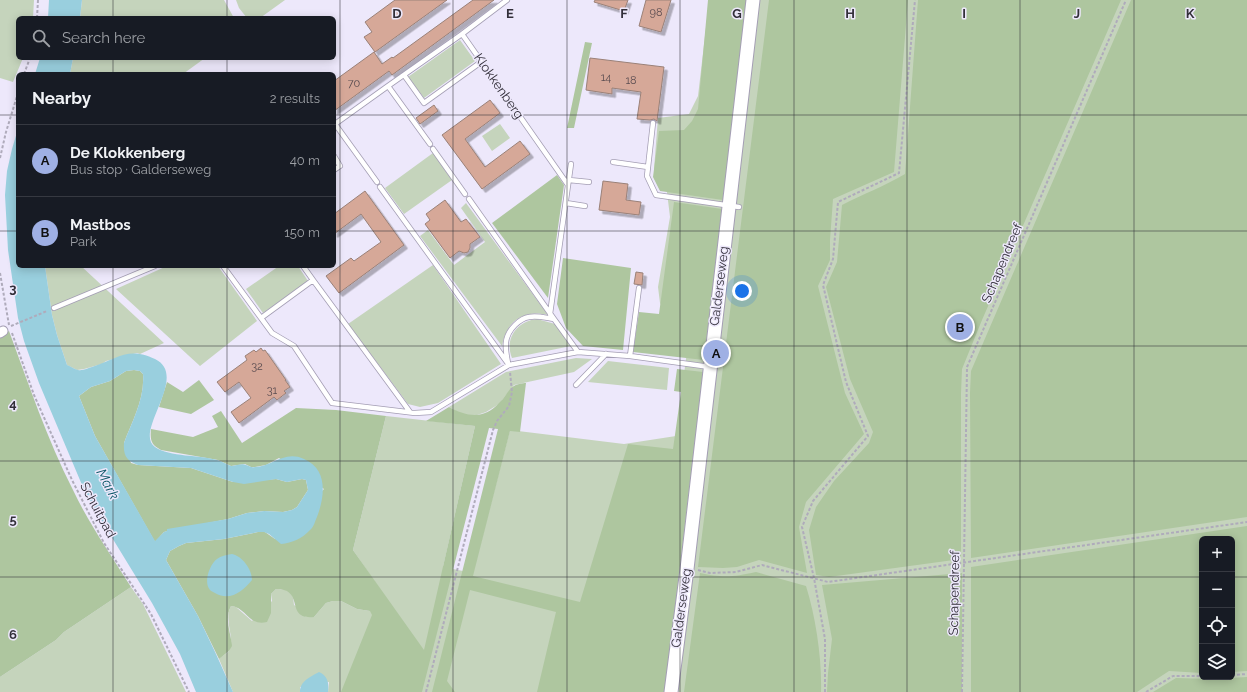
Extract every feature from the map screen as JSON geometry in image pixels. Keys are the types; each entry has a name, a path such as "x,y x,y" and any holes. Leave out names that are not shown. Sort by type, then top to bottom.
{"street":[{"name":"Galderseweg","path":"671,692 687,569 710,366 734,206 753,0"}],"lane":[{"path":"336,124 507,0"},
{"name":"Klokkenberg","path":"462,34 569,182"},
{"path":"404,75 424,103 482,62"},
{"path":"388,86 430,144"},
{"path":"653,123 647,176 656,195 734,206"},
{"path":"336,126 377,182"},
{"path":"433,149 578,352"},
{"path":"336,159 340,166 336,169"},
{"path":"613,162 648,166"},
{"path":"550,314 571,164"},
{"path":"569,182 589,182"},
{"path":"380,187 509,365"},
{"path":"566,203 585,206"},
{"path":"54,308 150,268"},
{"path":"224,268 272,333 294,346 332,403 410,412 431,412 509,365 578,352 630,356 710,366"},
{"path":"304,268 410,412"},
{"path":"261,318 313,280"},
{"path":"630,356 639,288"},
{"path":"509,365 506,350 507,335 516,324 522,318 529,316 554,319"},
{"path":"576,385 606,354"}],"path":[{"path":"37,16 38,0"},
{"path":"825,692 825,639 814,578 802,527 813,501 868,436 846,382 823,285 834,259 838,202 899,173 915,0"},
{"name":"Schapendreef","path":"962,692 967,367 1126,0"},
{"path":"25,72 29,60"},
{"path":"0,158 16,99"},
{"name":"Schuitpad","path":"0,273 5,308 4,330 72,480 104,543 151,614 189,692"},
{"path":"4,330 54,308"},
{"path":"426,692 493,430 497,421 510,406 512,392 509,365"},
{"path":"687,569 710,573 724,573 736,572 762,565 828,582 1247,522"},
{"path":"1235,675 1247,674"},
{"path":"1146,692 1173,676 1199,676"}],"green space":[{"path":"0,0 34,0 33,16 16,16 16,60 22,60 13,82 0,78"},
{"path":"82,0 224,0 233,16 80,16"},
{"path":"236,0 285,0 263,16 245,16 239,8"},
{"path":"708,0 1247,0 1247,692 328,692 329,682 300,687 300,692 233,692 219,659 229,651 231,646 228,618 231,606 236,607 252,621 272,601 271,594 276,589 281,589 292,594 294,605 314,617 326,603 333,601 341,601 357,609 370,611 380,589 353,550 386,416 475,426 443,567 473,573 510,430 624,444 676,436 687,351 660,303 658,287 670,217 666,184 654,169 658,118 689,114 698,96"},
{"path":"708,0 747,0 723,200 660,191 653,177 659,131 684,130 692,121 698,109"},
{"path":"769,0 908,0 894,172 833,199 830,260 818,286 845,393 864,434 806,502 799,527 807,573 759,560 737,567 698,567"},
{"path":"918,0 1121,0 962,369 961,559 829,577 816,575 809,530 816,507 834,481 869,443 873,432 850,379 826,287 837,262 842,205 905,174"},
{"path":"1131,0 1247,0 1247,517 971,558 971,371"},
{"path":"460,40 475,61 424,98 408,77"},
{"path":"585,42 592,43 574,128 567,128"},
{"path":"73,60 202,60 186,72 70,72"},
{"path":"500,124 510,138 492,151 482,136"},
{"path":"433,153 452,180 404,214 385,188"},
{"path":"557,175 564,185 548,298 492,223"},
{"path":"674,202 722,209 704,360 633,352 639,312 659,314"},
{"path":"466,203 548,315 531,314 518,319 508,330 504,337 502,346 420,236 428,230 454,265 485,242 461,208"},
{"path":"563,258 631,268 623,350 583,346 566,328 557,304"},
{"path":"433,265 501,364 438,403 420,407 408,404 348,324"},
{"path":"45,268 83,268 164,343 140,354 137,353 77,370 67,365 52,315"},
{"path":"163,268 219,268 257,321 200,366 116,289"},
{"path":"276,268 299,268 308,281 263,313 246,289"},
{"path":"537,319 555,324 571,346 512,358 510,344 514,332 524,323"},
{"path":"9,331 39,412 79,503 131,587 64,632 56,640 0,677 0,337"},
{"path":"576,358 592,359 574,372 514,385 499,404 486,412 474,416 462,414 449,407 506,372"},
{"path":"608,361 669,368 667,390 588,382"},
{"path":"677,369 703,372 665,692 537,692 556,612 470,590 447,681 455,692 432,692 498,429 489,428 422,692 341,692 372,615 370,611 357,609 341,601 333,601 326,603 314,617 305,617 300,614 290,594 285,590 276,589 271,594 271,613 267,622 256,622 236,607 231,606 228,621 232,646 229,651 219,659 198,616 166,560 170,551 186,543 224,539 258,532 265,532 275,539 324,489 279,458 266,465 255,467 245,464 231,466 218,460 161,450 152,442 151,429 193,437 218,427 212,416 221,411 242,443 296,408 336,410 386,416 353,550 424,650 475,426 426,421 449,407 469,415 488,412 502,400 512,387 518,384 526,383 520,432 510,431 473,576 580,602 628,444 673,449 681,392 674,391"},
{"path":"126,371 140,371 143,374 143,383 140,401 124,443 131,463 138,465 191,468 233,482 276,479 287,482 302,479 306,480 308,490 297,507 283,512 264,511 247,513 228,519 168,531 164,532 155,542 95,436 79,396 91,387 110,381"},
{"path":"199,380 214,400 191,414 159,407 167,382 183,392"},
{"path":"1247,526 1247,671 1235,672 1235,536 1199,536 1199,673 1169,671 1137,692 971,692 971,567"},
{"path":"756,572 806,586 813,611 818,639 821,692 684,692 700,573 715,576 728,576"},
{"path":"962,573 962,692 827,692 832,639 822,585"},
{"path":"131,587 143,604 186,692 0,692 0,677 56,640 64,632"},
{"path":"1247,677 1247,692 1153,692 1176,678 1199,679 1199,680 1235,680 1235,678"}],"water":[{"path":"49,0 82,0 80,16 48,16"},
{"path":"39,60 73,60 70,72 36,72"},
{"name":"Mark","path":"16,136 16,268 45,268 52,315 67,365 77,370 82,370 123,355 146,355 155,359 164,367 167,378 165,390 151,429 150,440 155,447 168,453 210,458 231,466 244,464 252,467 261,466 290,456 297,457 312,464 321,476 323,492 320,509 312,527 301,538 281,544 269,534 258,532 224,539 186,543 170,551 166,560 198,616 233,692 196,692 180,654 152,603 85,492 39,383 24,341 18,318 8,250 5,195 7,171","holes":["126,371 140,371 143,374 140,401 124,443 124,451 128,460 138,465 191,468 233,482 244,484 276,479 287,482 302,479 306,480 308,490 297,507 283,512 264,511 247,513 228,519 167,529 167,531 155,541 95,436 79,396 91,387 110,381"]},
{"path":"232,554 243,560 248,567 252,580 245,588 231,596 221,595 211,591 208,587 207,578 214,561 220,557"},
{"path":"319,672 327,680 328,692 300,692 300,688 304,682"}],"building":[{"path":"395,0 447,0 375,52 364,37 372,32 365,22"},
{"path":"473,0 494,0 392,75 389,71 336,110 336,80 374,52 382,64 392,57 393,58"},
{"path":"595,0 628,0 624,11 594,2"},
{"path":"646,0 671,0 661,32 639,26"},
{"path":"590,58 664,67 657,121 654,119 637,119 641,92 612,88 612,94 586,90"},
{"path":"490,100 500,113 465,139 485,167 520,141 530,154 482,189 442,135"},
{"path":"434,105 438,111 420,124 416,118"},
{"path":"603,181 628,184 626,200 641,202 639,215 599,210"},
{"path":"365,191 404,245 339,293 326,276 351,258 354,261 381,242 361,214 336,233 336,213"},
{"path":"445,200 461,222 466,219 480,237 470,244 468,252 464,253 459,251 450,258 425,224 430,220 426,214"},
{"path":"636,272 643,273 642,285 634,284"},
{"path":"261,348 263,351 265,350 290,387 284,391 286,393 277,400 274,397 239,423 231,412 251,398 239,382 225,392 217,382 247,360 245,356 254,350 256,352"}],"place":[{"name":"Mastbos","path":"960,327"},
{"name":"De Klokkenberg","path":"716,353"}]}
